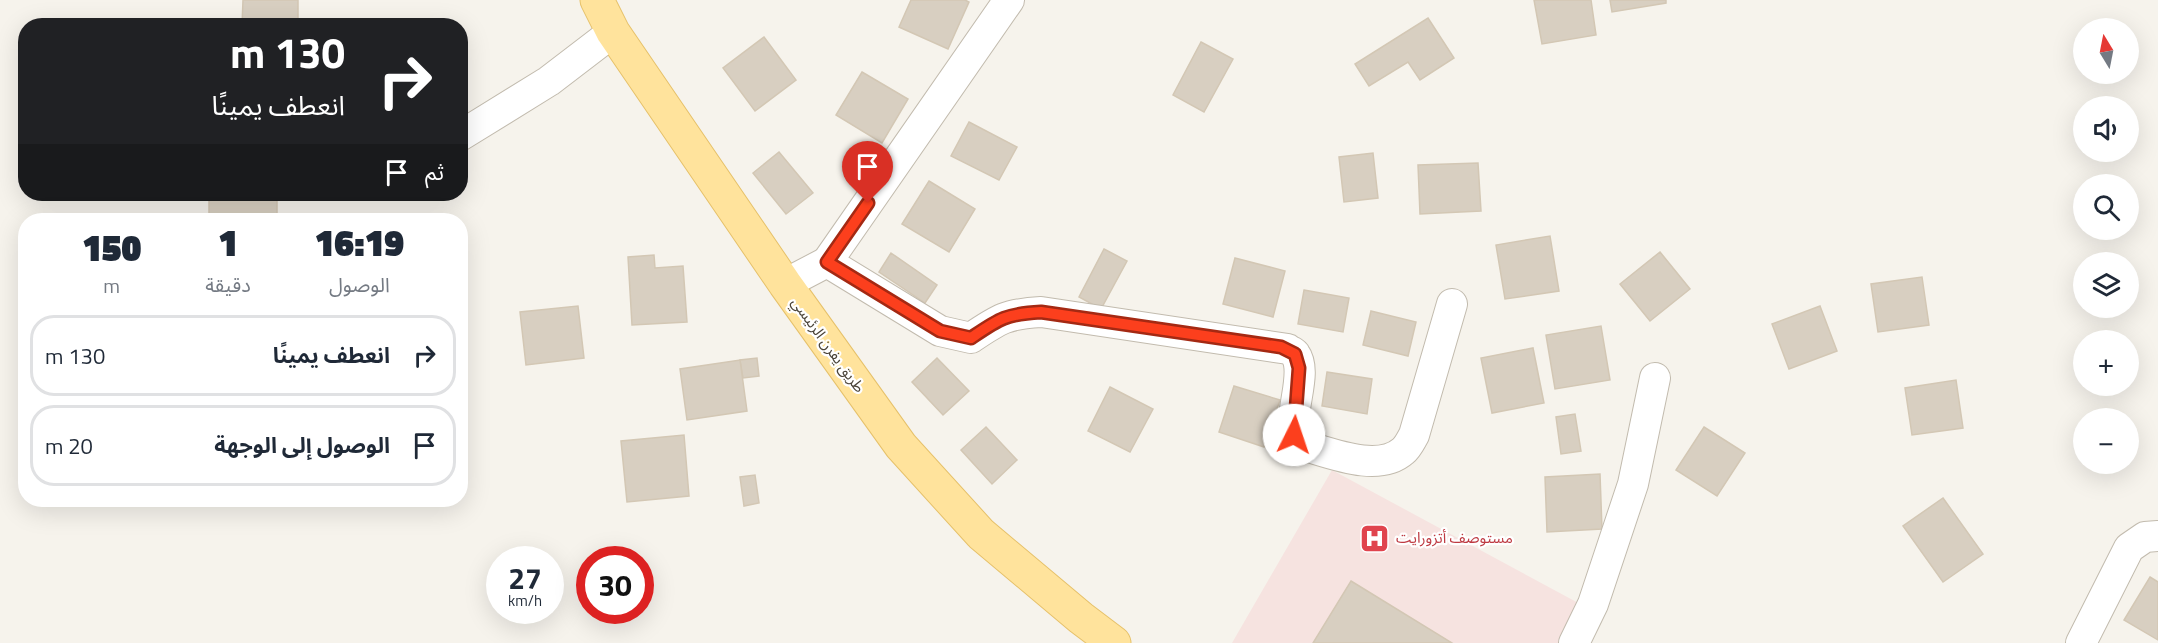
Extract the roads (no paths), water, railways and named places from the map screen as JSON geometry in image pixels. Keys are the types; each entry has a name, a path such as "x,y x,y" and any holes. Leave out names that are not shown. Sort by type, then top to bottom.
{"main road":[{"name":"طريق يفرن الرئيسي","path":"597,0 613,32 785,284 901,446 981,534 1114,643"}],"street":[{"path":"785,284 827,262 1009,0"},
{"path":"468,131 549,81 613,32"},
{"path":"827,262 940,331 971,338 998,319 1018,313 1041,312 1288,349 1295,354 1299,368 1293,427 1297,440 1302,445 1371,462 1390,460 1405,450 1414,435 1452,304"},
{"path":"1574,643 1593,604 1633,484 1655,378"},
{"path":"2080,643 2130,548 2145,537 2158,536"}],"place":[{"name":"مستوصف أتزورايت","path":"1375,538"}]}
